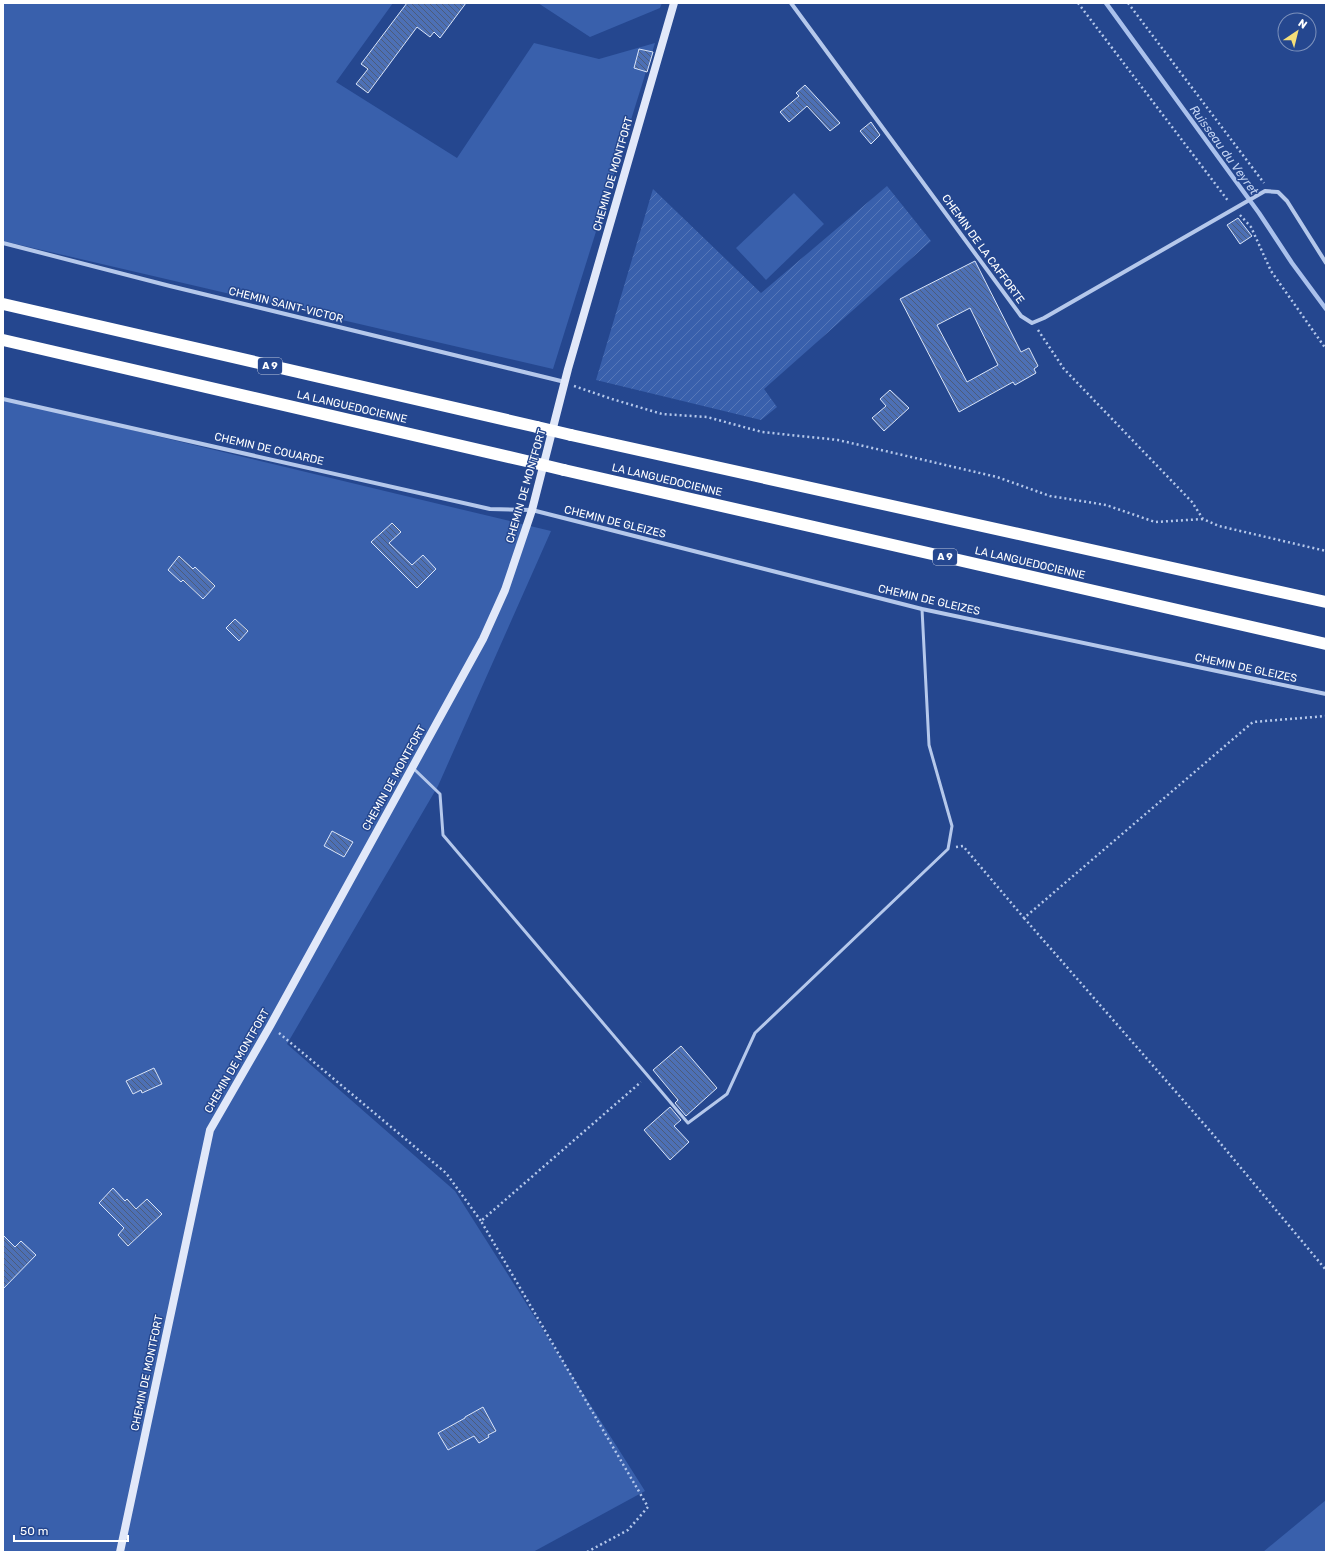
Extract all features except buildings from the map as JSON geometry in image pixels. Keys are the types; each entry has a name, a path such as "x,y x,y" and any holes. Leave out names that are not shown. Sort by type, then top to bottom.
{"highway":[{"name":"LA LANGUEDOCIENNE","path":"3,304 571,435 1326,602"},
{"name":"LA LANGUEDOCIENNE","path":"3,340 1326,644"}],"street":[{"name":"CHEMIN DE MONTFORT","path":"120,1552 210,1130 270,1026 483,639 505,590 532,510 565,382 674,3"},
{"name":"CHEMIN DE LA CAFFORTE","path":"791,3 1021,316 1032,322"},
{"path":"1032,322 1044,318 1239,205 1268,192 1278,192 1287,201 1326,263"},
{"name":"CHEMIN SAINT-VICTOR","path":"3,243 170,286 565,382"},
{"name":"CHEMIN DE COUARDE","path":"3,399 490,509 532,510"},
{"name":"CHEMIN DE GLEIZES","path":"532,510 922,609 1326,694"}],"lane":[{"path":"412,768 440,794 443,835 688,1123 727,1094 755,1033 948,849 952,826 930,745 922,609"}],"path":[{"path":"1078,3 1234,209 1251,227 1272,271 1326,348"},
{"path":"1128,3 1268,192"},
{"path":"1032,322 1064,369 1192,502 1203,519"},
{"path":"565,382 612,400 662,414 707,417 762,432 838,440 998,477 1050,496 1106,505 1155,522 1203,519 1219,526 1326,551"},
{"path":"1024,918 1253,722 1326,716"},
{"path":"948,849 963,846 1211,1132 1326,1270"},
{"path":"270,1026 446,1173 481,1221 648,1508 628,1530 587,1552"},
{"path":"481,1221 648,1076"}],"shaded area":[{"path":"3,3 393,3 336,82 457,158 534,43 599,59 655,43 553,369 3,241"},
{"path":"538,3 662,3 660,8 590,37"},
{"path":"887,186 931,241 764,389 777,407 761,420 596,380 653,189 761,293"},
{"path":"794,193 824,224 766,280 736,248"},
{"path":"3,399 551,531 438,786 287,1044 455,1191 645,1491 533,1552 3,1552"},
{"path":"1326,1500 1326,1552 1263,1552"}],"waterway":[{"name":"Ruisseau du Veyret","path":"1106,3 1259,213 1292,263 1326,309"}]}
